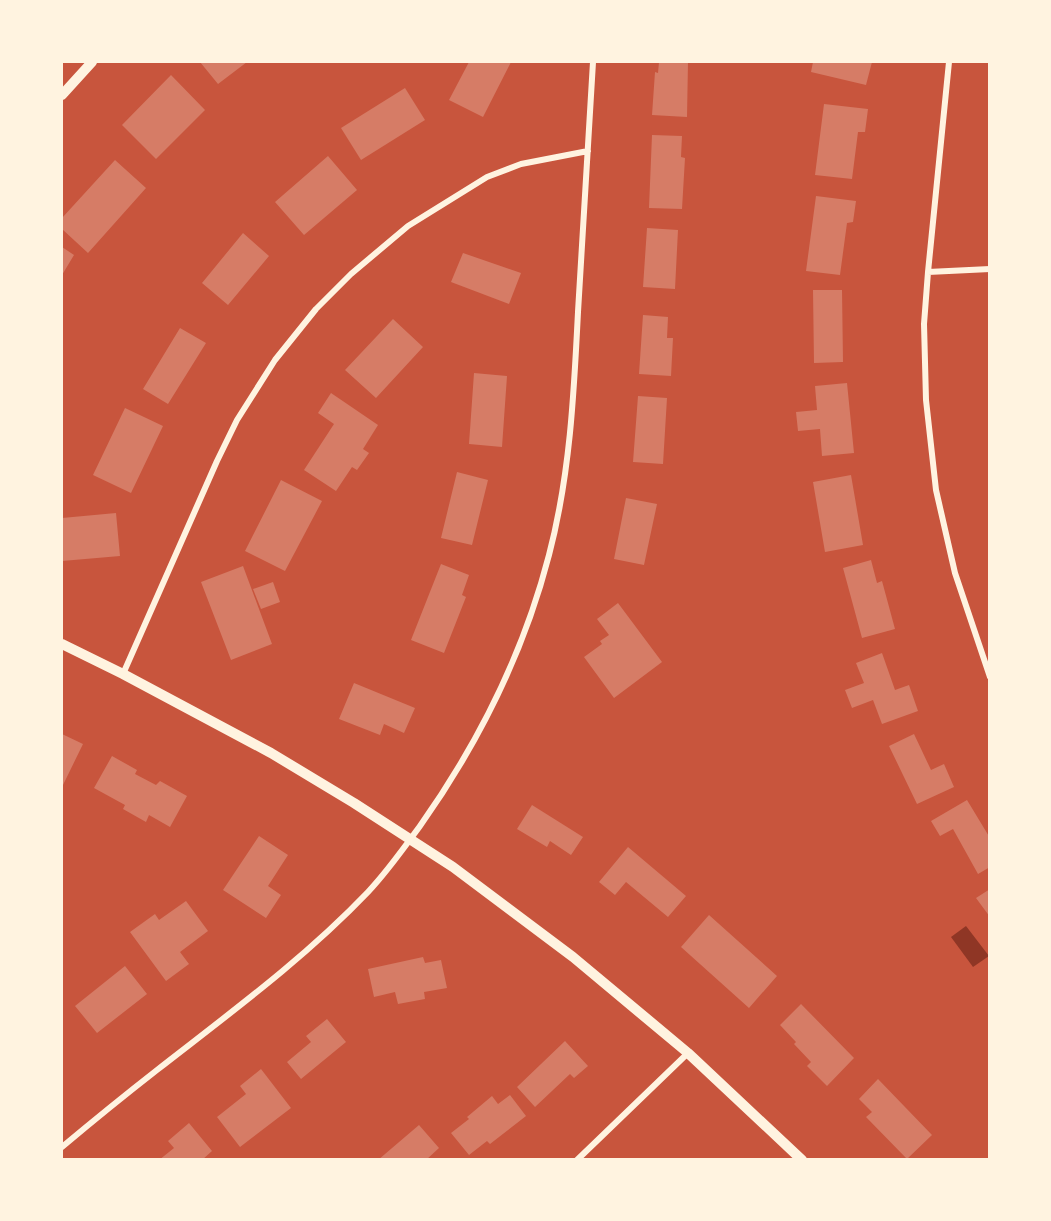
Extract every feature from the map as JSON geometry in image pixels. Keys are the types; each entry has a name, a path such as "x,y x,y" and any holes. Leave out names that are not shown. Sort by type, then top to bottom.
{"street":[{"path":"62,95 92,62"},
{"path":"62,1147 275,979 316,943 371,888 411,839 451,782 492,709 525,632 550,554 565,474 573,414 593,62"},
{"path":"949,62 924,324 926,400 936,490 955,573 990,677"},
{"path":"123,674 237,420 275,360 316,309 351,274 408,226 487,177 521,164 588,151"},
{"path":"928,272 990,269"},
{"path":"62,644 272,753 453,867 573,957 687,1053 802,1160"},
{"path":"578,1160 687,1053"}],"shaded area":[{"path":"966,926 989,956 973,967 951,937"}],"building":[{"path":"200,62 247,62 218,84"},
{"path":"469,62 511,62 483,117 449,100"},
{"path":"659,62 688,62 687,117 652,115 655,72 658,73"},
{"path":"813,62 872,62 866,85 811,72"},
{"path":"171,75 205,110 156,159 122,125"},
{"path":"405,88 425,120 361,160 341,128"},
{"path":"824,104 868,109 865,132 858,132 852,179 815,175"},
{"path":"652,135 682,136 681,157 685,158 682,209 649,208"},
{"path":"328,156 357,190 304,235 275,202"},
{"path":"115,160 146,188 88,253 62,229 62,218"},
{"path":"816,196 856,201 853,222 847,223 840,275 806,271"},
{"path":"647,228 678,230 675,289 643,287"},
{"path":"243,233 269,256 228,305 202,283"},
{"path":"62,247 74,255 62,275"},
{"path":"463,253 521,273 509,304 451,282"},
{"path":"813,290 842,290 843,362 814,363"},
{"path":"643,315 668,317 667,338 673,338 671,376 639,374"},
{"path":"393,319 423,347 376,398 345,370"},
{"path":"180,328 206,343 168,404 143,389"},
{"path":"474,373 507,376 502,447 469,444"},
{"path":"847,383 854,453 822,456 820,429 798,431 796,412 817,410 815,386"},
{"path":"331,393 378,425 363,449 369,453 357,470 352,467 336,491 304,470 334,424 318,413"},
{"path":"638,396 667,398 663,464 633,462"},
{"path":"125,408 163,426 131,493 93,475"},
{"path":"457,472 488,480 472,545 441,538"},
{"path":"851,475 863,545 825,552 813,482"},
{"path":"281,480 322,501 285,571 245,551"},
{"path":"626,498 657,504 644,565 614,559"},
{"path":"116,513 120,556 62,561 62,518"},
{"path":"871,560 877,583 882,581 895,629 862,638 843,568"},
{"path":"441,564 469,575 462,595 466,597 444,653 411,640"},
{"path":"243,566 272,644 231,660 201,582"},
{"path":"273,582 280,602 261,609 253,589"},
{"path":"618,603 662,662 614,698 584,657 602,644 600,641 609,635 597,619"},
{"path":"882,653 895,690 909,685 918,711 882,724 873,700 852,708 845,690 864,683 856,663"},
{"path":"354,683 415,708 404,733 384,724 380,735 339,719"},
{"path":"62,734 83,744 63,785 62,784"},
{"path":"914,734 931,770 944,764 954,787 917,804 889,746"},
{"path":"112,756 137,770 135,774 156,785 160,781 187,796 170,827 149,815 146,822 123,809 125,805 94,788"},
{"path":"967,800 990,838 990,867 978,874 953,829 940,836 931,821"},
{"path":"532,805 583,837 571,855 550,841 547,847 517,829"},
{"path":"259,836 288,855 268,886 281,895 266,918 223,890"},
{"path":"628,847 686,896 668,917 626,882 615,895 599,882"},
{"path":"990,889 990,917 976,898"},
{"path":"186,901 208,931 180,952 189,964 166,981 130,932 155,914 159,920"},
{"path":"709,915 777,976 749,1008 681,947"},
{"path":"423,957 425,963 441,960 447,988 424,992 425,999 398,1004 395,992 374,997 368,969"},
{"path":"125,966 147,994 97,1033 75,1006"},
{"path":"801,1004 854,1058 827,1086 807,1066 811,1062 780,1025"},
{"path":"327,1019 346,1042 301,1079 287,1062 311,1042 306,1036"},
{"path":"565,1041 588,1066 574,1078 570,1074 535,1107 517,1087"},
{"path":"261,1069 291,1108 240,1147 217,1117 246,1094 240,1086"},
{"path":"878,1079 932,1135 907,1159 866,1117 872,1112 859,1099"},
{"path":"510,1095 526,1116 490,1144 487,1141 469,1155 451,1133 492,1096 498,1104"},
{"path":"189,1123 212,1151 202,1160 159,1160 174,1148 168,1141"},
{"path":"419,1125 439,1148 426,1160 378,1160"}]}
